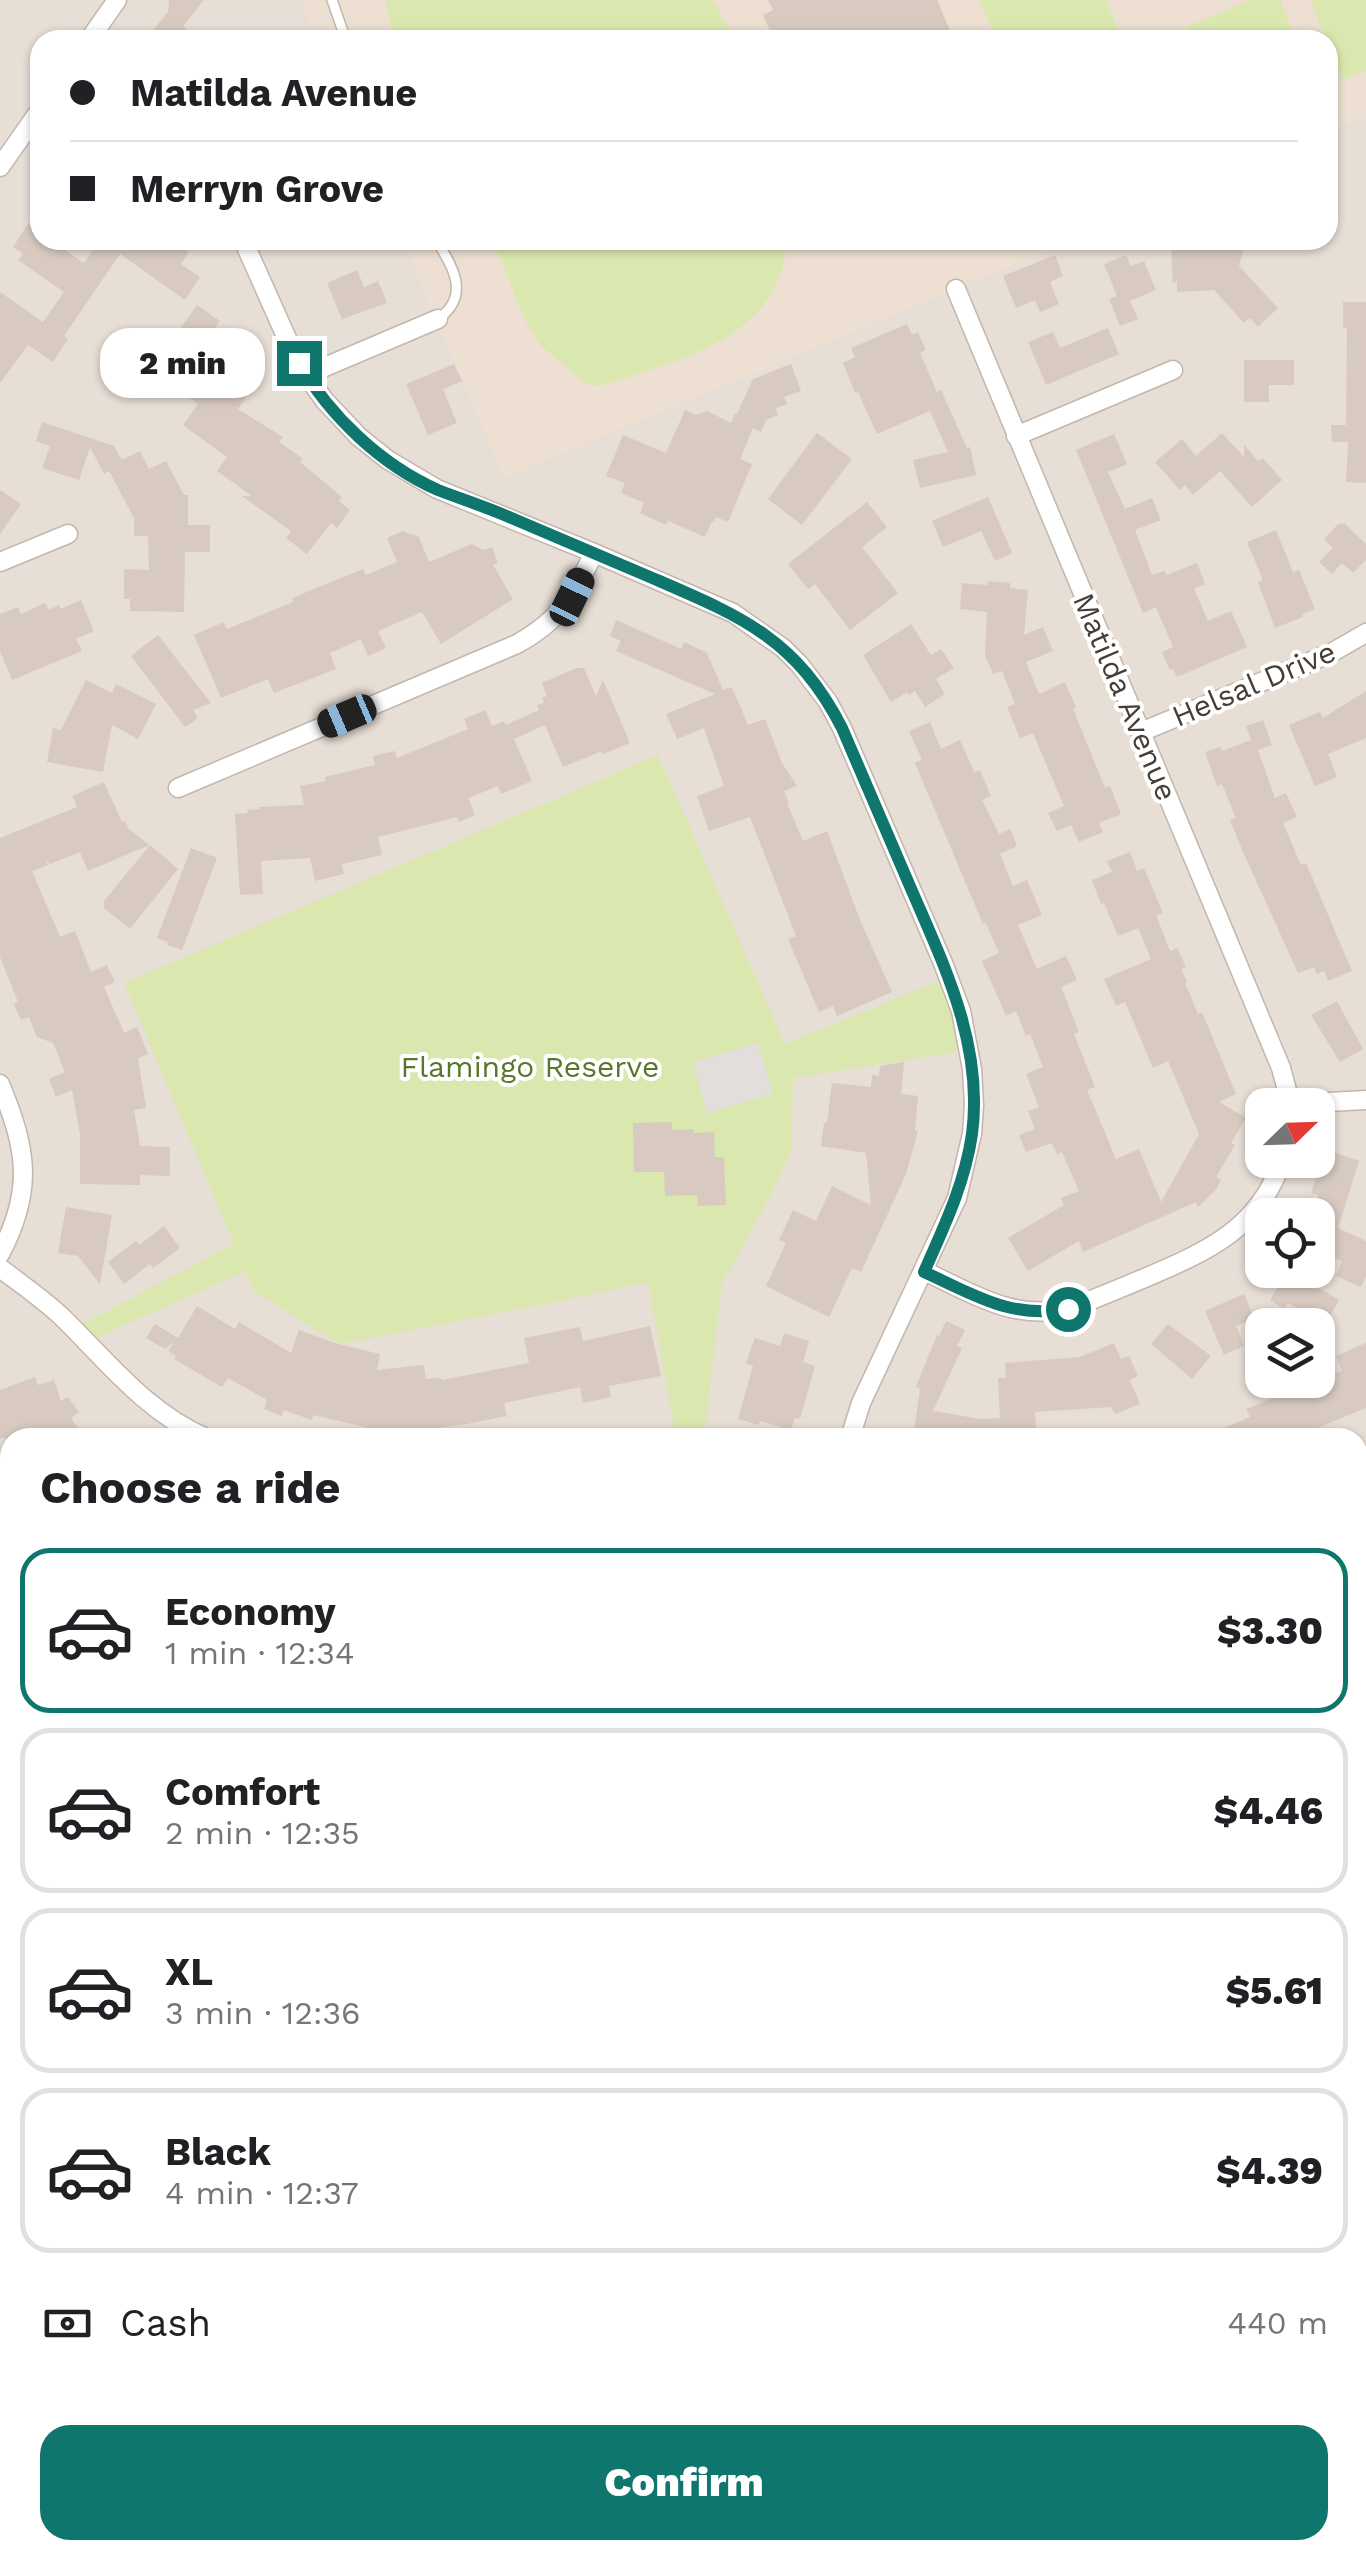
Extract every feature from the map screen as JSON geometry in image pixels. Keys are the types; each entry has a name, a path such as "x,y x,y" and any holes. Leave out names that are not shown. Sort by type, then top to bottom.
{"street":[{"path":"96,30 117,0"},
{"path":"0,168 30,124"},
{"path":"247,250 306,375 359,437 388,460 437,489 717,605 760,630 800,665 842,728 943,962 961,1012 973,1087 972,1134 957,1198 860,1403 853,1428"},
{"name":"Matilda Avenue","path":"956,289 1286,1088"},
{"path":"306,375 438,319"},
{"path":"1016,436 1173,370"},
{"path":"0,562 68,534"},
{"path":"178,788 517,644 563,609 594,552"},
{"name":"Helsal Drive","path":"1140,732 1331,653 1366,634"},
{"path":"0,1084 19,1134 23,1166 20,1203 0,1254"},
{"path":"1335,1102 1366,1100"},
{"path":"924,1272 1010,1309 1068,1309 1214,1246 1256,1211 1274,1178"},
{"path":"0,1268 58,1314 115,1374 188,1428"}],"lane":[{"path":"332,0 342,30"},
{"path":"438,319 451,305 457,284 442,250"}],"shaded area":[{"path":"0,0 301,0 314,30 30,30 30,250 407,250 504,477 1048,250 1338,250 1338,128 1366,116 1366,1428 0,1428"},
{"path":"301,0 1366,0 1366,116 1338,128 1338,30 314,30"},
{"path":"407,250 1048,250 504,478"},
{"path":"758,1043 773,1094 707,1113 693,1062"}],"green space":[{"path":"386,0 713,0 730,30 392,30"},
{"path":"979,0 1106,0 1119,30 992,30"},
{"path":"1250,0 1280,0 1292,30 1187,30 1186,27"},
{"path":"1310,0 1366,0 1366,71 1343,80 1338,68 1338,30 1322,30"},
{"path":"496,250 786,250 766,302 735,331 698,352 598,386 581,381 535,338"},
{"name":"Flamingo Reserve","path":"658,755 785,1044 948,977 969,1050 793,1078 791,1152 722,1284 705,1428 674,1428 648,1282 339,1344 254,1291 244,1272 86,1342 73,1329 234,1244 124,983"}],"building":[{"path":"169,0 204,0 183,26 188,30 153,30 168,12"},
{"path":"768,0 937,0 950,30 770,30 763,15 773,10"},
{"path":"28,224 30,250 65,250 84,263 92,250 186,250 189,252 181,264 200,277 185,300 120,254 64,336 68,339 53,362 28,345 0,383 0,292 43,322 64,292 18,260 23,254 13,247"},
{"path":"1171,250 1243,250 1239,266 1278,308 1258,327 1250,318 1244,323 1214,290 1177,292 1177,281 1173,283"},
{"path":"1055,255 1063,276 1050,282 1059,304 1040,312 1035,300 1016,308 1003,276"},
{"path":"1126,255 1131,266 1144,261 1156,290 1130,301 1138,319 1120,326 1109,299 1117,296 1104,264"},
{"path":"357,270 364,287 378,281 387,303 342,319 327,283"},
{"path":"1343,302 1366,302 1366,483 1346,482 1348,442 1332,442 1331,425 1346,425 1347,328 1343,328"},
{"path":"197,305 220,321 205,342 237,364 229,374 251,389 238,409 283,437 279,442 303,459 300,462 342,497 339,501 350,510 337,528 331,523 307,554 286,538 291,531 242,496 252,496 217,471 227,457 183,425 198,404 150,371"},
{"path":"907,324 912,335 918,332 926,350 920,353 937,392 941,390 967,448 970,447 976,475 920,488 913,460 948,452 930,411 877,434 858,392 855,393 843,363 855,357 851,348"},
{"path":"1108,328 1119,354 1046,385 1028,342 1053,332 1060,348"},
{"path":"1244,360 1294,360 1294,385 1269,385 1269,402 1244,402"},
{"path":"454,364 462,381 443,389 457,423 428,435 406,384"},
{"path":"791,364 801,391 784,397 787,404 776,408 778,415 766,420 761,432 753,428 740,459 752,464 728,522 716,517 705,537 640,513 644,503 621,493 625,483 606,476 623,435 666,453 685,410 696,415 707,411 731,423 753,379"},
{"path":"42,422 114,446 122,460 140,451 149,469 166,461 184,495 188,495 188,525 210,525 210,552 185,552 184,612 130,611 130,599 124,599 124,569 149,570 148,536 134,536 134,518 109,471 104,474 90,447 79,480 42,468 50,446 36,441"},
{"path":"817,433 852,459 802,525 768,499"},
{"path":"1222,433 1244,457 1244,445 1258,461 1263,458 1282,480 1252,507 1220,471 1193,495 1185,485 1180,490 1155,462 1182,439 1196,456"},
{"path":"1114,434 1127,464 1108,472 1125,509 1152,498 1161,520 1135,530 1152,575 1164,571 1167,575 1197,563 1205,584 1194,589 1208,621 1231,611 1247,647 1177,677 1170,670 1162,652 1173,647 1156,607 1143,613 1076,450"},
{"path":"0,490 21,504 0,534"},
{"path":"988,497 1012,553 995,561 981,531 943,547 932,521"},
{"path":"867,502 887,527 862,547 898,593 850,630 815,584 808,589 788,564"},
{"path":"1338,524 1345,524 1366,544 1366,560 1353,573 1342,563 1332,574 1319,562 1333,548 1324,539"},
{"path":"1276,530 1293,572 1299,570 1315,609 1275,628 1258,582 1263,580 1247,542"},
{"path":"403,531 419,537 429,562 472,544 484,550 492,547 498,563 493,565 513,599 441,644 422,612 378,631 386,648 368,656 361,639 330,653 336,669 274,693 268,679 221,698 194,635 224,622 227,629 363,569 366,575 397,562 387,538"},
{"path":"988,581 1028,590 1024,635 1043,627 1053,651 1026,662 1039,694 1065,682 1105,788 1110,786 1121,814 1099,823 1103,832 1079,842 1071,825 1057,831 1048,813 1064,806 1033,733 1020,738 1007,707 1015,704 1002,671 993,674 985,655 987,612 960,609 962,583 987,585"},
{"path":"81,600 94,631 76,639 82,651 12,680 0,651 0,614 18,607 21,614 45,603 48,610 59,605 61,609"},
{"path":"616,620 681,649 684,642 707,653 723,690 732,687 748,725 765,719 782,763 797,786 784,791 803,841 827,831 892,992 837,1016 833,1006 819,1012 788,939 796,936 750,817 709,831 697,796 724,786 704,728 677,739 666,714 715,694 616,651 621,641 610,636"},
{"path":"911,624 931,655 941,649 954,668 936,679 945,694 925,707 915,691 891,702 863,655"},
{"path":"158,635 211,703 193,710 198,718 185,727 131,656"},
{"path":"584,668 596,696 603,680 630,743 563,767 545,725 514,739 532,781 501,794 498,786 468,798 475,815 459,822 457,817 378,837 382,855 342,864 344,874 315,881 310,858 261,861 263,894 240,895 235,814 259,807 304,805 300,786 375,765 373,756 395,751 397,758 468,729 464,719 485,710 492,726 504,721 506,725 539,710 537,705 544,703 542,698 547,696 542,683"},
{"path":"86,680 112,693 116,684 156,704 138,739 112,725 103,772 47,762 53,728 61,730"},
{"path":"1366,691 1366,738 1328,754 1337,777 1315,786 1289,725 1320,712 1323,718"},
{"path":"1263,720 1272,745 1258,750 1275,798 1286,793 1297,817 1283,823 1301,865 1306,863 1352,971 1328,981 1324,971 1317,974 1314,967 1298,973 1244,854 1230,820 1236,818 1222,784 1217,786 1205,752 1220,747 1222,751 1251,740 1246,726"},
{"path":"930,722 941,749 960,740 974,772 980,770 991,796 982,800 999,834 1010,829 1017,846 1000,854 1013,886 1027,880 1042,915 1018,925 1037,969 1066,956 1077,980 1061,987 1095,1087 1087,1090 1116,1159 1139,1149 1161,1202 1199,1134 1168,1061 1153,1068 1125,1002 1116,1006 1104,979 1151,959 1138,928 1118,936 1092,880 1112,872 1107,861 1130,852 1137,871 1144,868 1163,913 1156,915 1170,951 1177,948 1186,967 1181,969 1185,983 1198,1014 1202,1012 1236,1094 1219,1102 1245,1117 1231,1143 1235,1145 1216,1177 1221,1180 1216,1190 1198,1207 1196,1202 1083,1252 1079,1241 1028,1271 1008,1238 1064,1205 1061,1198 1079,1191 1062,1152 1057,1154 1052,1143 1026,1152 1019,1135 1035,1129 1028,1111 1039,1107 1026,1074 1043,1067 1016,1011 1006,1016 982,961 999,953 915,763 922,760 909,731"},
{"path":"104,782 122,822 149,845 88,871 80,852 50,864 46,861 48,865 32,871 60,937 75,931 91,972 107,965 115,982 104,987 124,1033 137,1027 148,1054 138,1058 146,1108 134,1110 140,1146 170,1147 170,1176 140,1175 140,1185 80,1184 80,1134 72,1090 56,1097 49,1079 65,1072 53,1043 37,1037 29,1017 21,1020 0,957 0,838 77,807 72,796"},
{"path":"150,845 178,869 130,929 104,908 104,901"},
{"path":"191,848 217,858 182,950 157,938"},
{"path":"1337,1001 1363,1049 1340,1062 1311,1015"},
{"path":"904,1062 901,1094 918,1096 918,1131 906,1174 861,1272 852,1268 829,1317 766,1286 786,1243 779,1240 793,1210 816,1221 832,1186 871,1205 866,1153 821,1146 832,1083 871,1087 872,1075 879,1076 880,1066"},
{"path":"672,1122 672,1130 714,1132 715,1157 724,1157 726,1205 698,1206 697,1195 665,1196 664,1172 634,1172 633,1123"},
{"path":"1335,1152 1359,1161 1338,1228 1366,1241 1366,1276 1361,1287 1336,1276 1342,1261 1335,1258 1335,1198 1318,1198 1311,1193 1316,1178 1335,1178"},
{"path":"66,1207 112,1215 100,1284 78,1256 58,1253"},
{"path":"164,1226 180,1248 124,1284 108,1262"},
{"path":"1277,1288 1318,1288 1339,1300 1335,1308 1296,1308 1288,1303 1282,1308 1270,1300"},
{"path":"1244,1294 1250,1308 1245,1308 1245,1322 1236,1326 1244,1346 1224,1355 1205,1311"},
{"path":"197,1306 235,1329 239,1322 291,1353 299,1330 380,1354 377,1370 424,1365 426,1379 442,1380 529,1363 524,1338 580,1327 583,1341 650,1326 661,1376 609,1386 611,1397 583,1403 580,1387 504,1403 507,1416 466,1424 369,1428 313,1415 312,1420 284,1410 282,1416 264,1409 267,1400 228,1378 222,1387 174,1359 176,1356 168,1351 175,1341 165,1349 146,1338 155,1324 178,1338"},
{"path":"946,1321 965,1330 957,1346 962,1348 933,1411 1000,1418 998,1378 1006,1378 1005,1363 1080,1357 1114,1343 1121,1359 1129,1356 1138,1376 1130,1380 1140,1404 1115,1414 1111,1407 1035,1412 1036,1428 914,1428 920,1389 916,1386"},
{"path":"1168,1324 1211,1356 1192,1379 1151,1344"},
{"path":"784,1333 809,1341 803,1362 815,1366 800,1419 795,1418 792,1428 784,1428 738,1419 753,1366 746,1363 755,1338 780,1346"},
{"path":"1366,1343 1366,1408 1317,1428 1224,1428 1250,1417 1246,1409 1274,1398 1335,1398 1335,1374 1342,1371 1336,1356"},
{"path":"35,1377 38,1385 54,1380 61,1401 68,1397 79,1412 71,1418 78,1428 0,1428 0,1390"}],"route":[{"path":"299,363 325,401 359,437 416,478 717,605 760,630 800,665 842,728 943,962 968,1037 974,1105 972,1134 957,1198 924,1272 1010,1309 1068,1309"}]}
